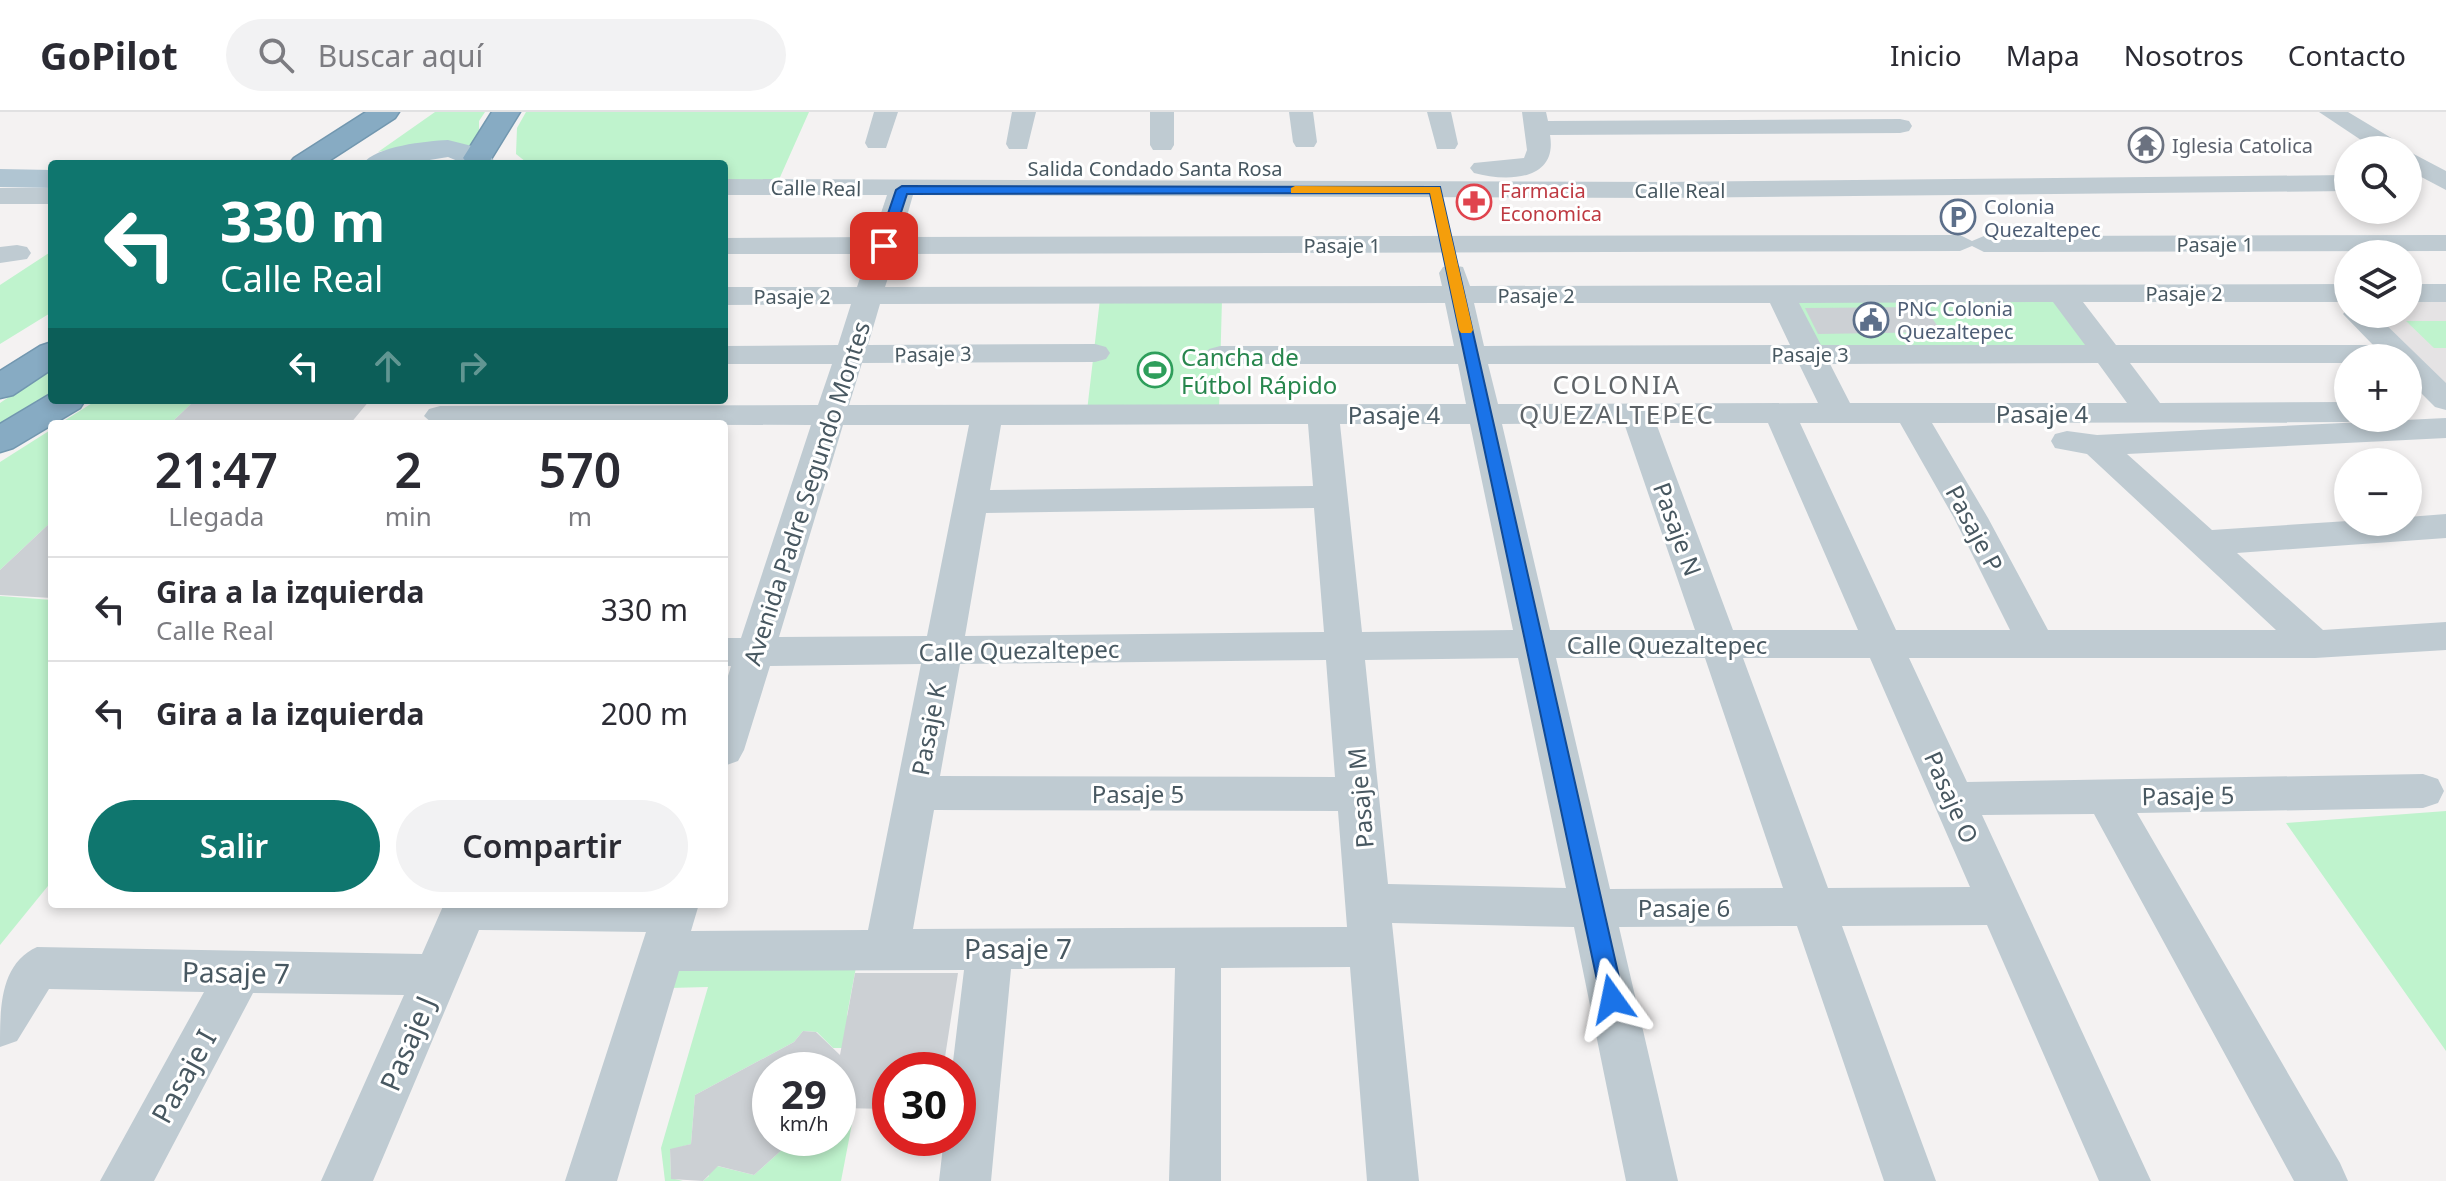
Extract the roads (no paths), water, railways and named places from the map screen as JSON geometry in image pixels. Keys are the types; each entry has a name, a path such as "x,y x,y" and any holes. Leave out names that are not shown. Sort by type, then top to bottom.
{"highway":[{"path":"481,160 506,112"},
{"path":"311,160 395,116"},
{"path":"345,160 395,116"},
{"path":"0,361 48,331"},
{"path":"0,387 48,356"},
{"path":"0,440 60,404"}],"main road":[{"path":"388,160 436,149 454,150 478,160"},
{"path":"0,171 48,172"},
{"path":"0,178 48,179"}],"street":[{"path":"309,160 325,144 369,112"},
{"path":"877,143 886,112"},
{"path":"1018,144 1024,112"},
{"path":"1162,112 1162,145"},
{"path":"1301,112 1305,142"},
{"path":"1439,112 1446,144"},
{"path":"2331,112 2371,136"},
{"path":"1537,130 1900,126"},
{"name":"Salida Condado Santa Rosa","path":"815,187 832,171 861,168 1523,168 1535,162 1537,130"},
{"path":"2431,182 2446,200"},
{"name":"Calle Real","path":"728,187 1175,191 1663,190 2334,183"},
{"path":"2223,184 2334,289"},
{"path":"1435,189 1652,1181"},
{"name":"Avenida Padre Segundo Montes","path":"728,724 739,652 831,415 902,190"},
{"path":"1663,190 1710,295"},
{"path":"1170,296 1175,191"},
{"path":"0,196 48,196"},
{"name":"Pasaje 1","path":"728,246 2446,243"},
{"path":"1779,293 1839,413"},
{"name":"Pasaje 2","path":"728,296 1779,293 2062,294 2334,301"},
{"path":"2422,293 2446,293"},
{"path":"2062,294 2151,413"},
{"path":"2374,328 2389,344"},
{"name":"Pasaje 3","path":"728,355 1095,353"},
{"name":"Pasaje 3","path":"1220,355 2105,354 2334,357"},
{"path":"2422,377 2446,400"},
{"name":"Pasaje 4","path":"440,416 501,408 538,420 831,415 2334,412"},
{"path":"2422,412 2446,412"},
{"name":"Pasaje P","path":"1910,413 1971,518 2036,644"},
{"name":"Pasaje N","path":"1637,414 1910,1181"},
{"name":"Pasaje O","path":"1780,414 2125,1181"},
{"name":"Pasaje K","path":"887,949 987,415"},
{"name":"Pasaje M","path":"1323,415 1393,1181"},
{"path":"2315,644 2203,543 2082,443 2446,428"},
{"path":"971,502 1332,497"},
{"path":"2203,543 2446,526"},
{"name":"Calle Quezaltepec","path":"739,652 1534,644 2315,644 2446,636"},
{"name":"Pasaje 5","path":"1954,799 2423,791"},
{"name":"Pasaje 5","path":"916,793 1360,794"},
{"path":"2106,797 2322,1181"},
{"name":"Pasaje 6","path":"1371,925 1592,908 2000,906"},
{"name":"Pasaje J","path":"347,1181 466,908"},
{"path":"479,908 671,923 591,1181"},
{"name":"Pasaje 7","path":"671,923 887,949 1198,948 1371,925"},
{"path":"965,1181 990,948"},
{"path":"1195,1181 1198,948"},
{"name":"Pasaje 7","path":"0,1025 37,968 436,975"},
{"name":"Pasaje I","path":"126,1181 240,972"}],"place":[{"name":"Iglesia Catolica","path":"2146,145"},
{"name":"Farmacia Economica","path":"1474,202"},
{"name":"Colonia Quezaltepec","path":"1958,217"},
{"name":"PNC Colonia Quezaltepec","path":"1871,320"},
{"name":"Cancha de Fútbol Rápido","path":"1155,370"}],"district":[{"name":"COLONIA QUEZALTEPEC","path":"1617,399"}]}
